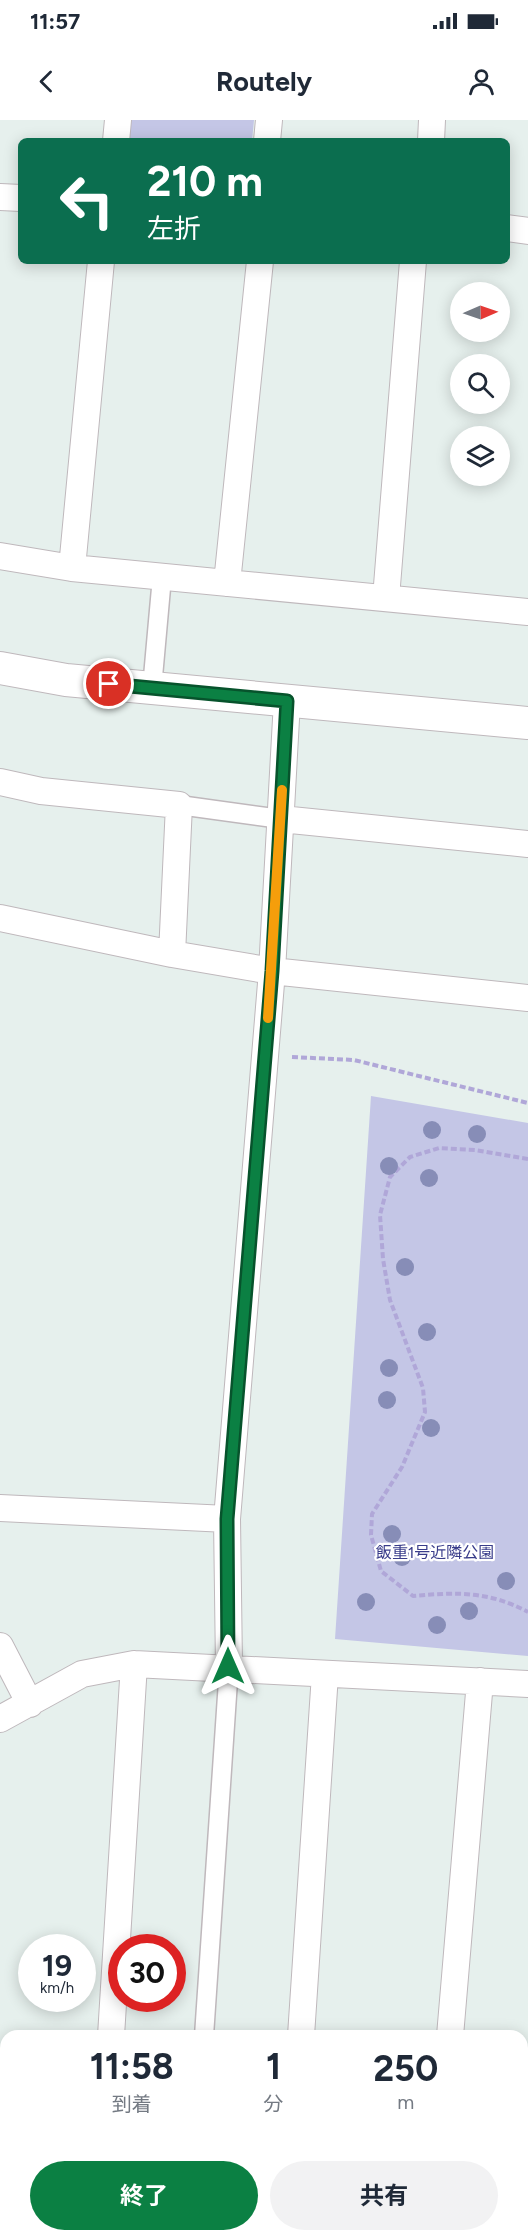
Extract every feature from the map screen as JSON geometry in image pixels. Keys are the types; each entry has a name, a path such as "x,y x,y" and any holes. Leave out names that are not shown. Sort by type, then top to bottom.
{"street":[{"path":"116,138 118,120"},
{"path":"267,138 269,120"},
{"path":"431,138 432,120"},
{"path":"0,197 18,198"},
{"path":"510,228 528,231"},
{"path":"72,568 101,264"},
{"path":"227,583 260,264"},
{"path":"386,598 413,264"},
{"path":"0,556 72,568 528,612"},
{"path":"152,688 162,577"},
{"path":"0,668 66,680 528,723"},
{"path":"204,2030 228,1666 227,1519 272,971 287,701"},
{"path":"0,782 41,791 179,805 281,819 528,844"},
{"path":"171,954 179,805"},
{"path":"0,918 171,954 272,971 528,998"},
{"path":"0,1508 227,1519"},
{"path":"0,1646 30,1704"},
{"path":"111,2030 135,1664"},
{"path":"0,1719 82,1674 135,1664 228,1666 325,1674 528,1684"},
{"path":"302,2030 325,1674"},
{"path":"451,2030 480,1681"}],"path":[{"path":"264,1056 354,1060 528,1103"},
{"path":"528,1159 475,1150 439,1148 410,1157 390,1177 380,1215 383,1259 390,1300 423,1388 424,1412 416,1440 372,1514 371,1535 381,1570 413,1596 462,1592 516,1606 528,1612"}],"green space":[{"path":"130,120 254,120 252,138 128,138"},
{"name":"飯重1号近隣公園","path":"371,1096 528,1123 528,1656 335,1639"}],"slow traffic":[{"path":"268,1018 282,790"}],"route":[{"path":"109,684 287,701 272,971 227,1519 228,1666"}]}
